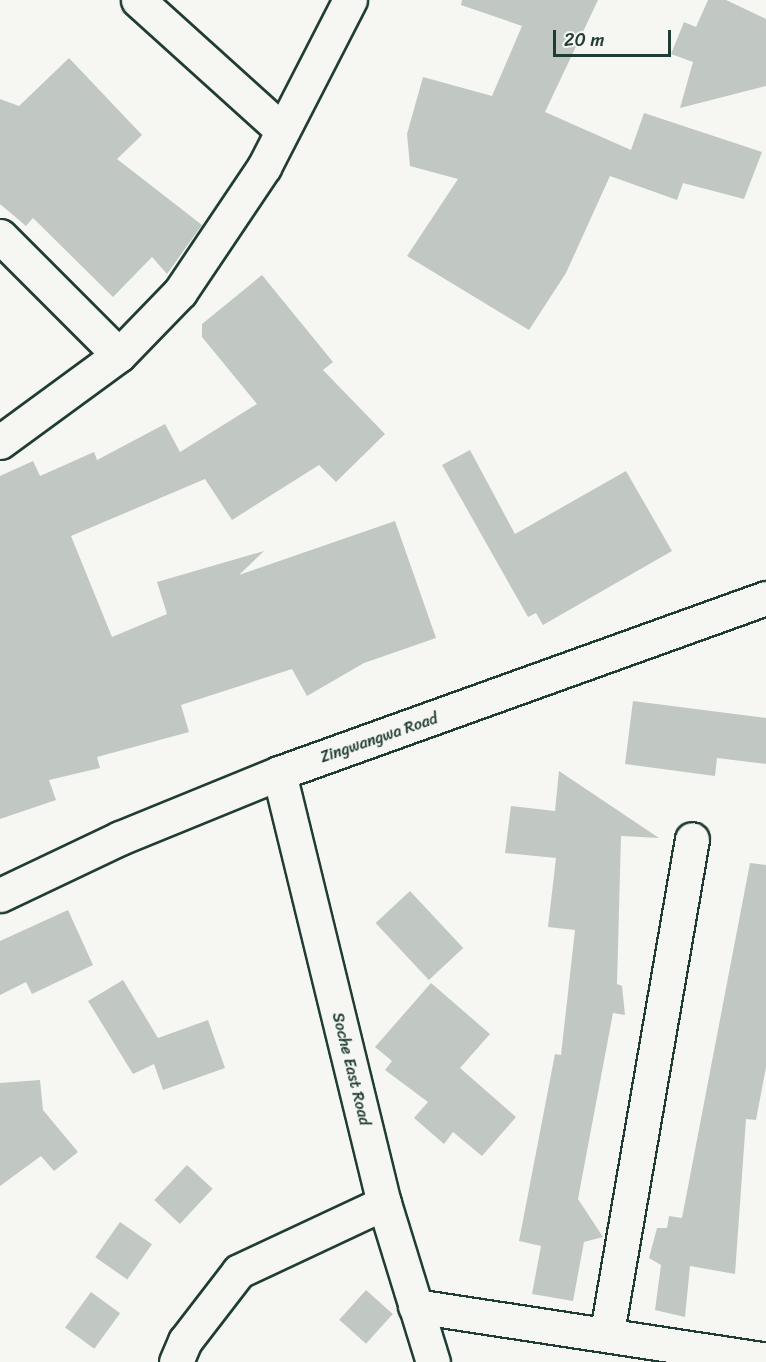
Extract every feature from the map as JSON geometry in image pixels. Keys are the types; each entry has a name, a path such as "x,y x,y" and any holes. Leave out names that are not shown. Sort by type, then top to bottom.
{"street":[{"path":"138,0 281,129"},
{"path":"0,442 119,355 180,292 228,226 350,0"},
{"path":"0,236 119,355"},
{"name":"Zingwangwa Road","path":"0,895 120,838 279,773 766,598"},
{"name":"Soche East Road","path":"279,773 384,1203 433,1362"},
{"path":"607,1332 692,839"},
{"path":"176,1362 185,1341 239,1272 384,1203"},
{"path":"415,1306 607,1332 766,1360"}],"building":[{"path":"462,0 598,0 545,112 631,150 644,113 762,152 744,199 683,183 677,200 610,176 566,273 529,330 407,256 458,179 410,166 407,134 423,77 492,96 522,26 461,5"},
{"path":"708,0 726,0 766,19 766,86 680,108 693,62 671,54 684,22 696,27"},
{"path":"69,58 142,135 117,159 202,225 167,274 152,257 113,297 33,218 26,226 0,204 0,99 19,106"},
{"path":"262,275 333,362 323,370 385,434 336,482 319,465 232,520 205,479 71,536 112,637 167,614 157,582 264,551 239,575 395,521 436,638 364,663 307,696 292,669 181,705 189,732 97,757 100,768 49,780 56,800 0,819 0,476 33,461 40,476 94,452 97,460 165,424 180,452 257,404 202,337 202,324"},
{"path":"470,450 515,534 626,471 672,551 543,625 536,613 528,617 442,465"},
{"path":"633,701 766,718 766,764 717,758 715,776 625,764"},
{"path":"559,771 659,838 621,836 617,984 622,986 625,1015 613,1013 578,1199 603,1237 584,1242 573,1301 532,1294 541,1246 519,1241 555,1054 561,1055 575,930 548,927 556,858 505,853 511,806 555,811"},
{"path":"750,863 766,865 766,1067 756,1120 746,1119 735,1274 690,1266 685,1317 655,1310 661,1265 649,1258 657,1228 667,1228 669,1216 682,1218"},
{"path":"410,891 463,948 429,980 376,923"},
{"path":"68,910 93,965 32,994 26,982 0,995 0,941"},
{"path":"123,980 158,1038 208,1020 225,1068 163,1090 154,1064 133,1074 88,1001"},
{"path":"431,983 490,1034 460,1068 516,1117 482,1156 453,1132 444,1144 414,1118 428,1102 385,1070 392,1061 375,1047"},
{"path":"40,1080 43,1110 78,1152 54,1171 41,1156 0,1186 0,1083"},
{"path":"187,1165 213,1189 180,1224 154,1200"},
{"path":"120,1222 152,1244 127,1280 95,1257"},
{"path":"366,1290 393,1314 366,1344 339,1320"},
{"path":"91,1292 120,1313 94,1349 65,1328"}]}
